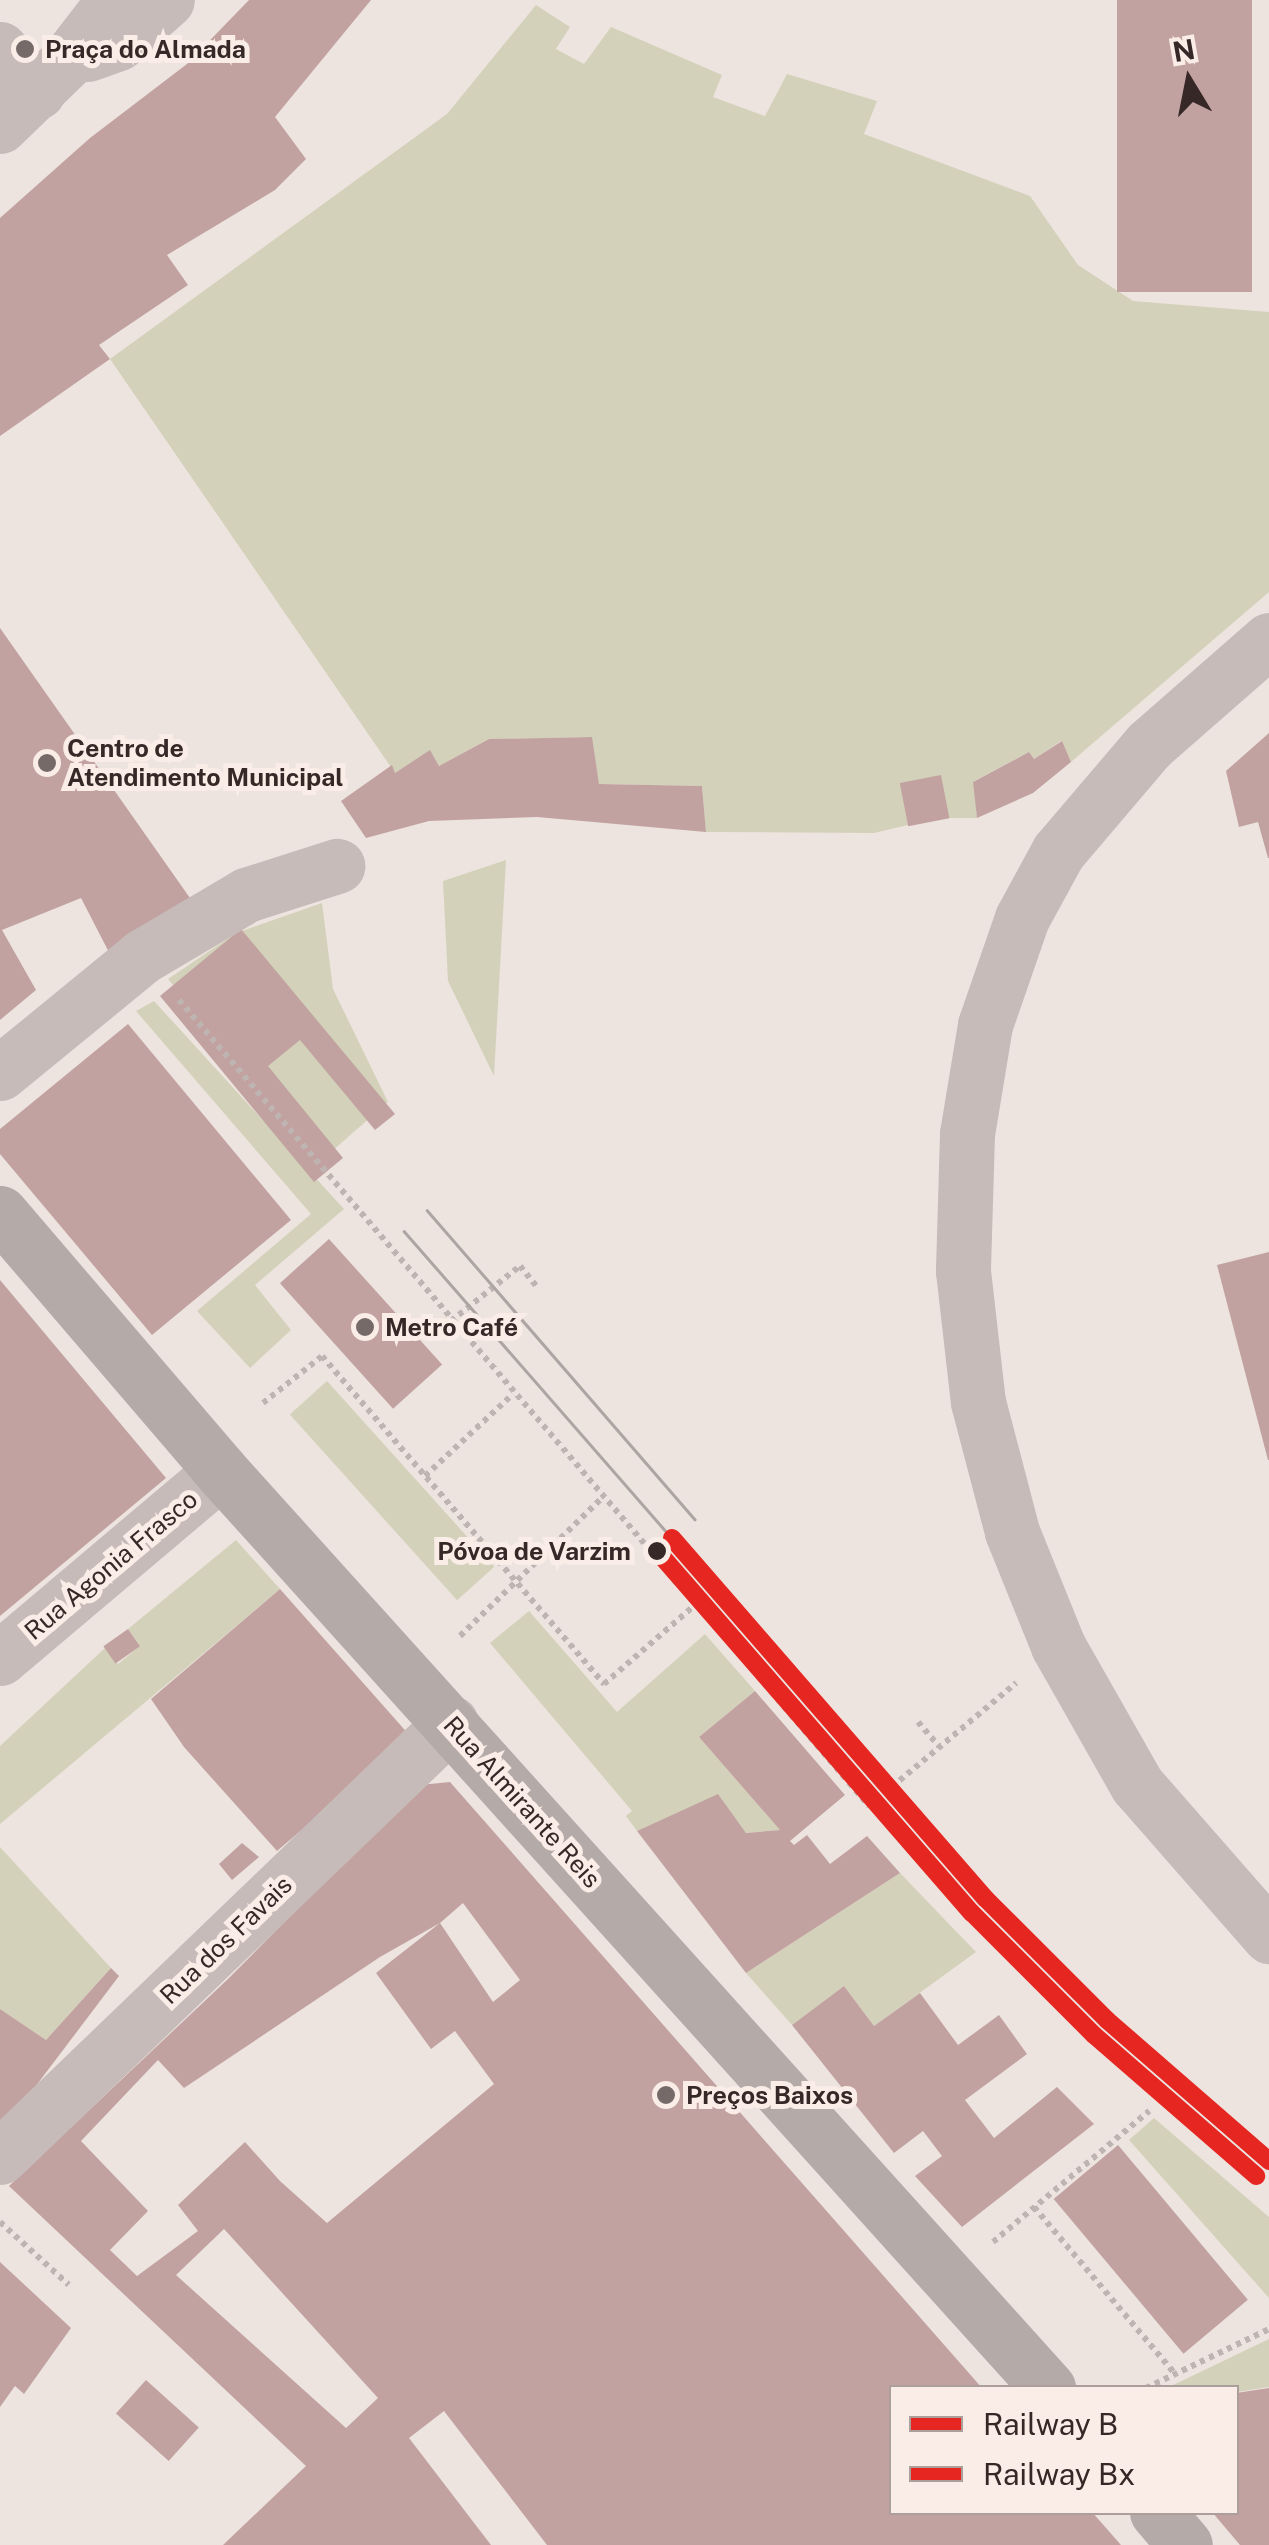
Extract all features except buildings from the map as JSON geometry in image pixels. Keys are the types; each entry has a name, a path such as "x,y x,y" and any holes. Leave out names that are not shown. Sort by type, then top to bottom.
{"main road":[{"name":"Rua Almirante Reis","path":"0,1213 221,1471 1045,2385"},
{"path":"1160,2515 1185,2545"}],"street":[{"path":"35,93 114,0"},
{"path":"35,93 118,43 167,0"},
{"path":"0,49 35,93"},
{"path":"1269,640 1148,745 1058,852 1022,918 985,1024 967,1134 963,1271 978,1402 1012,1532 1058,1646 1137,1785 1269,1936"},
{"path":"0,1073 143,956 246,895 337,866"},
{"name":"Rua Agonia Frasco","path":"0,1658 221,1471"},
{"name":"Rua dos Favais","path":"0,2157 452,1723"}],"path":[{"path":"143,956 869,1806 1058,1646"},
{"path":"451,1321 520,1266 536,1286"},
{"path":"263,1404 322,1356 604,1684 696,1604"},
{"path":"425,1476 514,1394"},
{"path":"460,1636 603,1497"},
{"path":"918,1722 939,1746"},
{"path":"988,2246 1149,2110"},
{"path":"1034,2207 1174,2374"},
{"path":"0,2222 68,2285"},
{"path":"1152,2385 1269,2329"}],"shaded area":[{"path":"536,5 570,27 556,49 584,64 611,27 722,75 713,97 765,116 787,74 877,101 864,134 1030,196 1078,265 1133,301 1269,312 1269,592 1071,762 1061,741 1034,759 1029,752 974,781 977,818 949,818 901,782 908,825 874,833 706,832 702,786 599,784 591,737 489,739 439,766 430,751 395,773 110,359 447,114"},
{"path":"506,860 494,1076 448,981 443,881"},
{"path":"322,903 333,989 388,1102 323,1159 168,979 236,933"},
{"path":"154,1001 344,1209 255,1285 291,1330 250,1368 197,1311 311,1214 136,1011"},
{"path":"327,1381 494,1567 457,1600 290,1414"},
{"path":"236,1540 280,1589 0,1824 0,1746 105,1648 118,1664 140,1646 128,1629"},
{"path":"529,1611 617,1712 705,1634 755,1691 699,1737 780,1830 746,1833 718,1795 637,1831 626,1816 632,1811 490,1643"},
{"path":"0,1847 111,1968 46,2040 0,2009"},
{"path":"900,1873 976,1952 874,2026 844,1986 792,2025 746,1973"},
{"path":"1154,2118 1269,2217 1269,2298 1129,2140"},
{"path":"1269,2339 1269,2387 1239,2392 1239,2385 1173,2385"}],"tram line":[{"path":"427,1210 695,1519"},
{"path":"404,1231 672,1538"}],"rail line":[{"name":"B","path":"672,1538 986,1899 1107,2020 1269,2161"},
{"name":"Bx","path":"657,1551 972,1913 1094,2035 1256,2176"}],"place":[{"name":"Praça do Almada","path":"25,49"},
{"name":"Centro de Atendimento Municipal","path":"47,763"},
{"name":"Metro Café","path":"365,1327"},
{"name":"Póvoa de Varzim","path":"657,1551"},
{"name":"Preços Baixos","path":"666,2095"}]}
